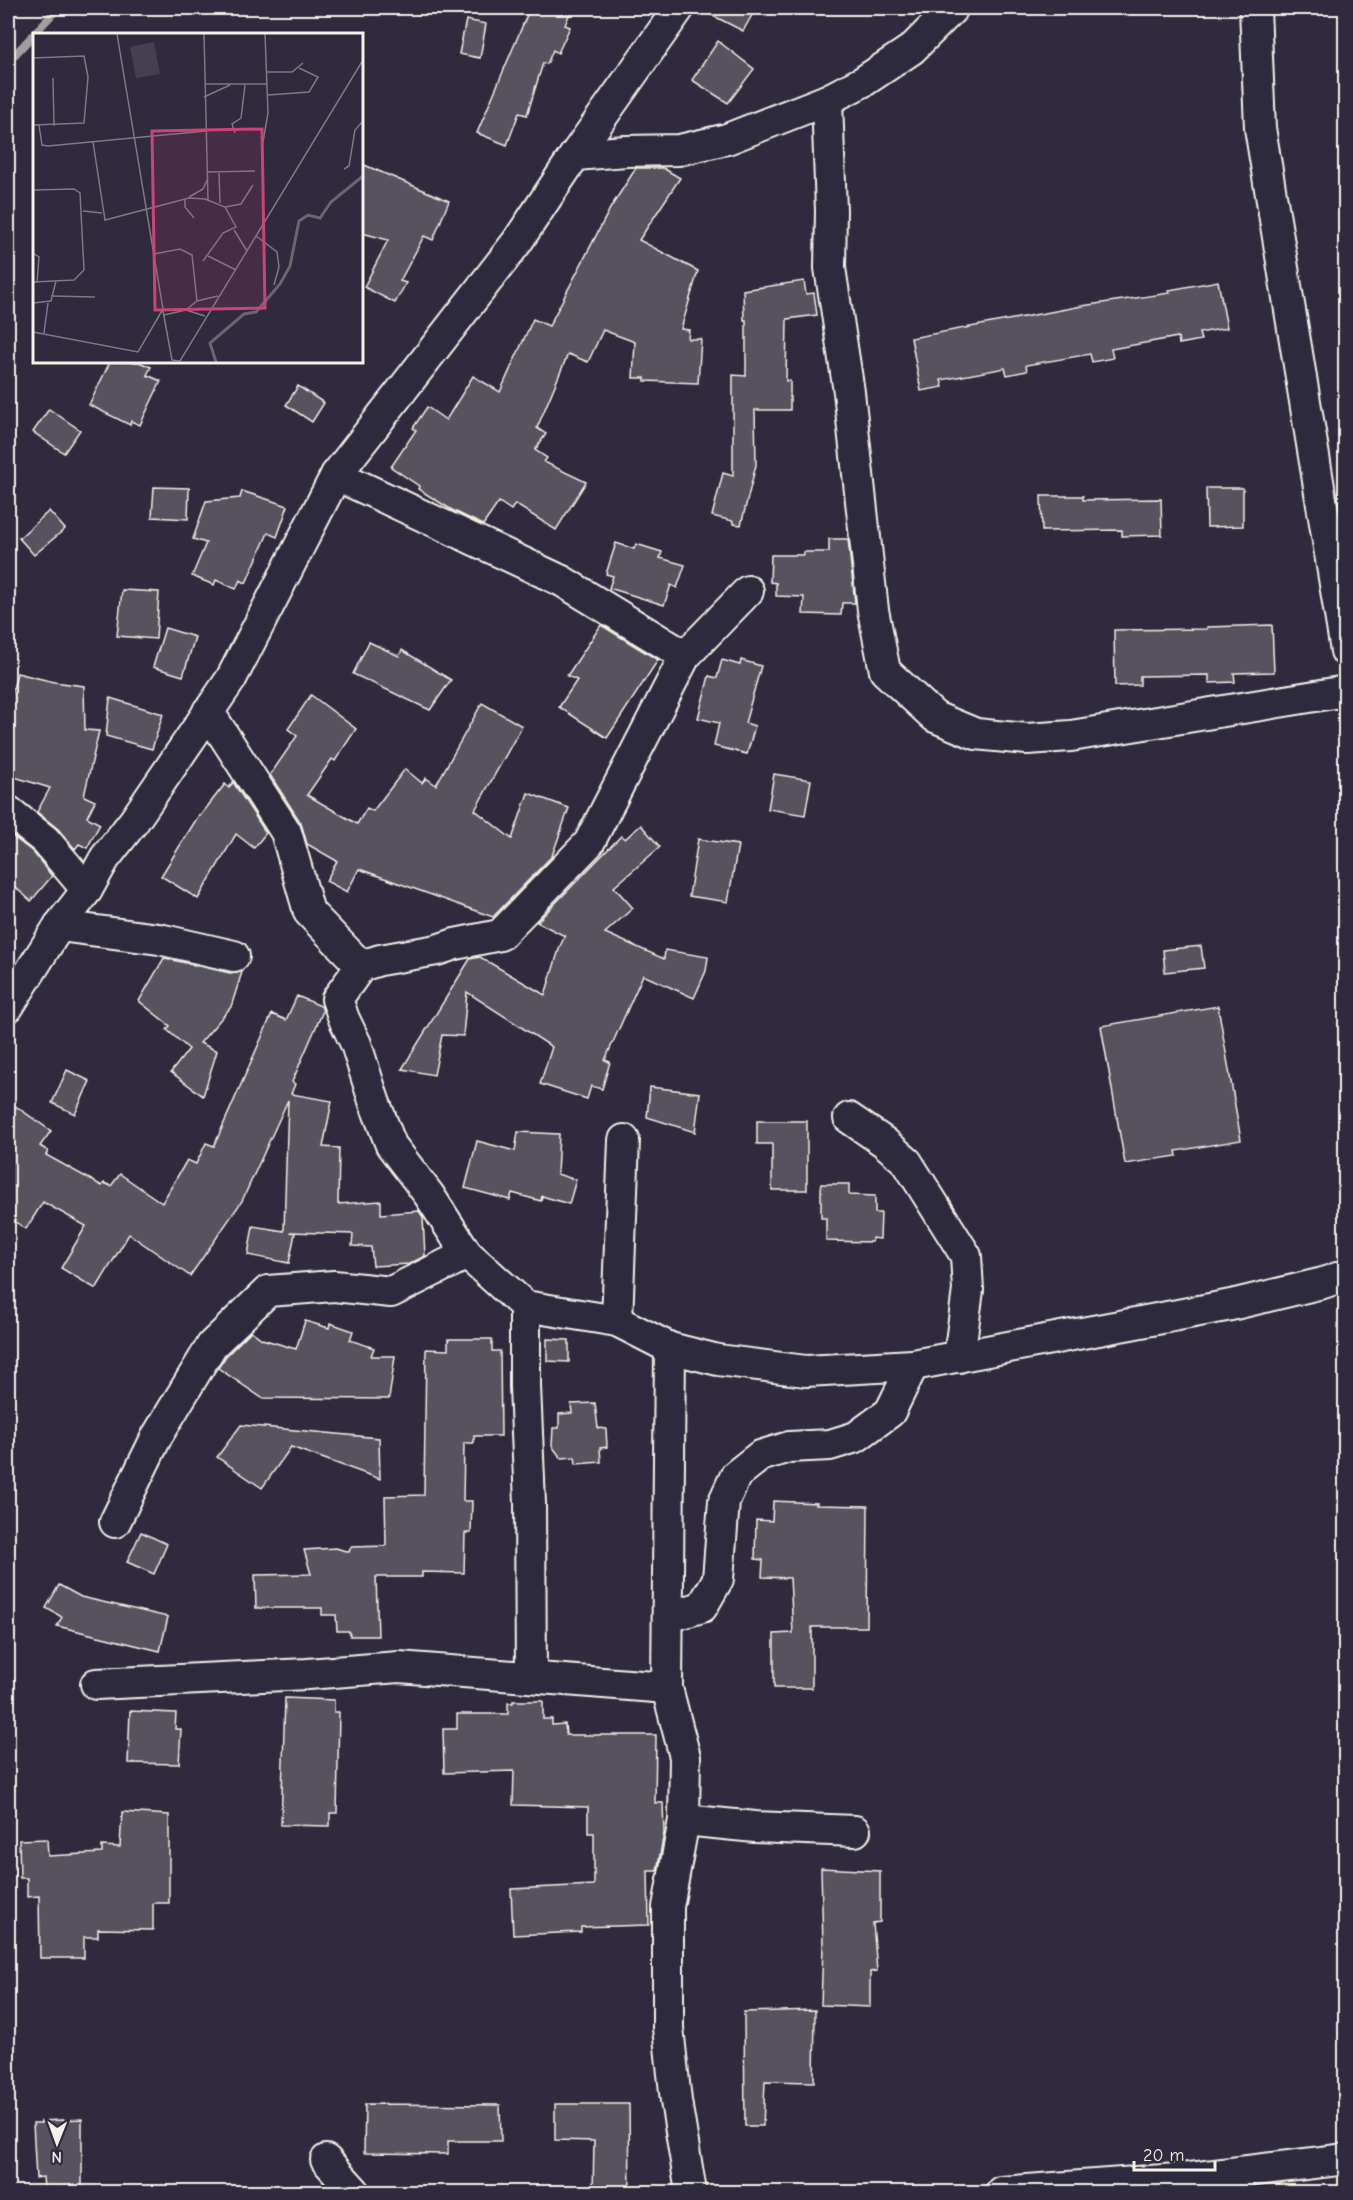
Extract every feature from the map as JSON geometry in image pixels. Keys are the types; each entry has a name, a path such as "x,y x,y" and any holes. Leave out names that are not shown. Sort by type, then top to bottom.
{"street":[{"path":"8,1007 58,926 87,890 105,858 134,821 231,679 336,476 518,242 575,155 679,8"},
{"path":"575,155 679,150 727,140 827,100 864,81 912,49 953,8"},
{"path":"1255,8 1260,128 1346,651"},
{"path":"827,100 831,211 830,268 849,392 873,610 885,671 935,717 976,734 1027,739 1071,736 1346,691"},
{"path":"336,476 504,552 562,581 685,656"},
{"path":"748,591 685,656 589,843 500,934 361,966 337,999 356,1044 391,1145 429,1195 466,1254 525,1306 617,1321 670,1348 718,1360 806,1371 913,1365 959,1357 1231,1305 1323,1283 1346,1275"},
{"path":"208,711 286,832 309,912 361,966"},
{"path":"8,811 45,840 87,890"},
{"path":"58,926 159,939 234,956"},
{"path":"849,1118 884,1142 907,1162 966,1256 968,1290 959,1357"},
{"path":"617,1321 624,1140"},
{"path":"115,1522 157,1436 212,1345 268,1291 334,1286 391,1292 466,1254"},
{"path":"525,1306 525,1386 530,1503 531,1677"},
{"path":"670,1348 667,1688 685,1757 684,1820 668,1907 668,2028 676,2101 691,2193"},
{"path":"668,1617 702,1607 718,1579 724,1501 736,1475 760,1456 789,1447 830,1445 856,1437 890,1412 913,1365"},
{"path":"96,1684 307,1674 399,1667 667,1688"},
{"path":"684,1820 755,1827 855,1831"},
{"path":"1001,2193 1190,2178 1346,2159"},
{"path":"326,2160 355,2193"}],"building":[{"path":"530,8 558,8 570,13 565,25 570,27 558,53 553,50 547,64 543,63 527,115 519,113 507,145 477,133"},
{"path":"698,8 756,8 743,31"},
{"path":"466,20 486,24 480,58 459,54"},
{"path":"718,41 754,69 728,103 692,80"},
{"path":"363,164 449,201 433,240 424,236 400,281 406,283 395,303 364,287 388,240 363,233"},
{"path":"636,168 663,168 680,178 639,240 698,271 681,329 689,330 688,339 701,339 698,383 645,381 645,378 633,378 635,342 603,330 588,362 568,354 537,428 546,434 535,450 547,458 544,462 586,482 556,530 515,504 511,510 499,502 483,525 452,510 418,489 419,486 391,467 416,430 413,428 427,407 446,420 473,376 500,392 533,319 549,326 611,207"},
{"path":"804,281 806,294 814,293 817,315 787,319 786,381 790,381 790,410 755,410 756,465 741,525 733,524 733,521 712,516 723,473 733,476 733,375 746,376 746,320 744,320 743,290"},
{"path":"1218,281 1227,328 1199,333 1201,340 1179,344 1178,337 1111,349 1113,358 1092,362 1090,354 1026,365 1027,371 1007,375 1005,368 941,380 943,387 921,391 911,338 1082,306 1170,293 1169,290"},
{"path":"110,363 141,363 151,367 147,375 161,381 140,425 131,421 130,425 89,405"},
{"path":"298,386 324,403 312,422 286,405"},
{"path":"49,409 80,430 64,453 33,432"},
{"path":"154,487 189,488 188,519 152,517"},
{"path":"1206,488 1243,488 1243,526 1207,527"},
{"path":"242,491 288,506 277,537 268,533 246,583 240,580 236,589 216,580 214,585 192,576 206,543 193,539 206,501 240,498"},
{"path":"1041,496 1083,496 1083,500 1161,499 1162,535 1122,536 1122,530 1042,531"},
{"path":"49,511 65,529 34,555 19,538"},
{"path":"829,539 848,539 855,603 842,603 841,615 803,614 804,597 776,596 776,583 770,582 771,555 829,552"},
{"path":"616,543 634,549 636,544 662,552 660,558 685,565 677,588 671,585 664,605 609,588 613,576 606,574"},
{"path":"122,590 159,592 156,639 117,636"},
{"path":"601,625 658,660 607,738 559,707 577,680 567,676"},
{"path":"1272,625 1274,672 1234,673 1235,682 1209,683 1209,675 1140,676 1140,685 1115,686 1114,630 1207,629 1207,627"},
{"path":"165,628 195,637 183,676 153,667"},
{"path":"369,642 399,656 402,650 451,680 430,710 353,674"},
{"path":"722,660 740,665 741,660 761,666 745,723 755,726 747,754 714,746 719,723 698,718 709,676 717,678"},
{"path":"17,673 84,686 85,730 99,731 84,796 95,801 87,817 100,824 87,848 79,844 75,849 58,829 37,812 50,788 8,775 8,710"},
{"path":"311,695 356,729 335,761 332,759 307,795 357,824 367,808 373,811 405,769 422,783 426,778 436,785 482,703 522,726 475,810 512,839 528,793 569,808 552,856 493,917 359,869 347,892 326,881 337,861 307,844 301,823 270,775 297,736 288,729"},
{"path":"110,698 163,714 152,749 106,736"},
{"path":"774,774 811,780 805,815 768,809"},
{"path":"233,782 266,833 254,848 236,834 198,899 161,876 199,815 225,784 229,788"},
{"path":"641,825 660,847 614,887 633,908 605,933 664,959 665,950 708,957 706,971 694,998 643,975 605,1060 610,1062 602,1089 591,1086 587,1099 540,1084 552,1047 467,992 463,1036 442,1035 434,1075 402,1069 470,959 480,957 545,995 565,936 537,922 621,836 625,839"},
{"path":"8,833 33,852 52,876 31,901 8,881"},
{"path":"698,839 738,845 728,902 689,896"},
{"path":"1201,946 1204,968 1165,972 1163,950"},
{"path":"164,958 230,973 242,972 231,1007 200,1043 217,1051 203,1096 171,1072 189,1049 167,1030 170,1026 139,1001"},
{"path":"297,996 321,1006 323,1011 292,1082 295,1084 291,1094 332,1101 323,1147 339,1148 338,1204 381,1201 381,1214 419,1211 423,1217 425,1256 409,1264 373,1266 371,1247 352,1246 353,1234 290,1232 295,1233 289,1263 248,1255 253,1226 284,1231 288,1100 242,1201 190,1276 129,1234 96,1289 61,1268 86,1226 43,1202 26,1229 8,1217 8,1101 51,1131 40,1146 48,1151 46,1155 102,1186 104,1183 111,1186 120,1174 162,1203 187,1160 196,1164 206,1143 214,1146 272,1014 286,1020"},
{"path":"1218,1006 1241,1140 1176,1151 1177,1156 1125,1164 1101,1026"},
{"path":"67,1070 90,1081 75,1114 52,1103"},
{"path":"650,1087 700,1093 695,1132 647,1117"},
{"path":"757,1121 807,1121 807,1190 772,1190 772,1144 757,1144"},
{"path":"518,1132 559,1134 557,1174 576,1180 569,1204 542,1196 541,1201 512,1193 510,1200 465,1188 477,1141 515,1151"},
{"path":"821,1184 849,1184 849,1195 875,1196 875,1213 881,1213 880,1239 872,1238 872,1242 826,1241 826,1218 821,1218"},
{"path":"305,1321 329,1328 330,1323 353,1331 350,1340 374,1348 371,1356 395,1356 389,1399 262,1398 218,1368 226,1356 251,1331 262,1339 296,1349"},
{"path":"448,1339 492,1339 492,1351 500,1351 501,1436 474,1436 474,1443 464,1443 463,1501 472,1501 471,1533 465,1533 464,1573 422,1572 422,1577 376,1577 378,1636 350,1636 349,1631 337,1631 336,1615 322,1615 322,1608 256,1608 255,1575 311,1574 304,1550 336,1548 349,1552 351,1547 386,1546 385,1496 424,1495 426,1349 448,1350"},
{"path":"547,1339 569,1340 569,1362 547,1361"},
{"path":"595,1403 598,1428 606,1429 607,1447 600,1448 601,1462 576,1464 575,1457 561,1458 552,1446 553,1428 559,1428 559,1414 572,1413 571,1404"},
{"path":"241,1425 379,1438 380,1479 291,1447 262,1488 217,1457"},
{"path":"773,1501 868,1506 867,1627 812,1627 812,1688 774,1688 774,1634 793,1633 790,1578 762,1577 763,1560 755,1559 756,1520 772,1521"},
{"path":"141,1532 167,1544 154,1574 127,1562"},
{"path":"59,1585 81,1597 168,1617 160,1651 57,1626 62,1617 46,1608"},
{"path":"285,1698 334,1700 334,1712 339,1712 337,1813 330,1813 330,1826 281,1825"},
{"path":"513,1701 543,1701 543,1719 552,1719 552,1725 565,1724 566,1735 656,1735 655,1803 663,1803 664,1833 657,1871 648,1871 649,1925 581,1927 581,1932 513,1935 511,1889 594,1885 594,1833 588,1833 588,1807 513,1805 514,1771 444,1773 443,1729 457,1729 457,1714 508,1714 508,1703 513,1703"},
{"path":"130,1711 176,1713 175,1729 181,1729 179,1764 128,1763"},
{"path":"122,1812 169,1815 169,1903 153,1903 153,1930 98,1929 98,1937 84,1937 84,1958 40,1958 39,1896 27,1897 27,1878 20,1878 19,1840 47,1839 48,1856 102,1853 102,1846 120,1847"},
{"path":"821,1868 880,1871 880,1922 873,1923 877,1971 870,1972 870,2007 821,2005 823,1946"},
{"path":"815,2010 814,2082 765,2081 763,2126 745,2126 744,2012"},
{"path":"365,2104 500,2105 501,2141 448,2141 448,2154 364,2153"},
{"path":"555,2104 629,2104 630,2193 593,2193 594,2141 555,2140"},
{"path":"82,2119 82,2187 44,2188 43,2177 36,2178 33,2123"}],"waterway":[{"path":"35,33 58,8"},
{"path":"8,62 33,35"}]}
